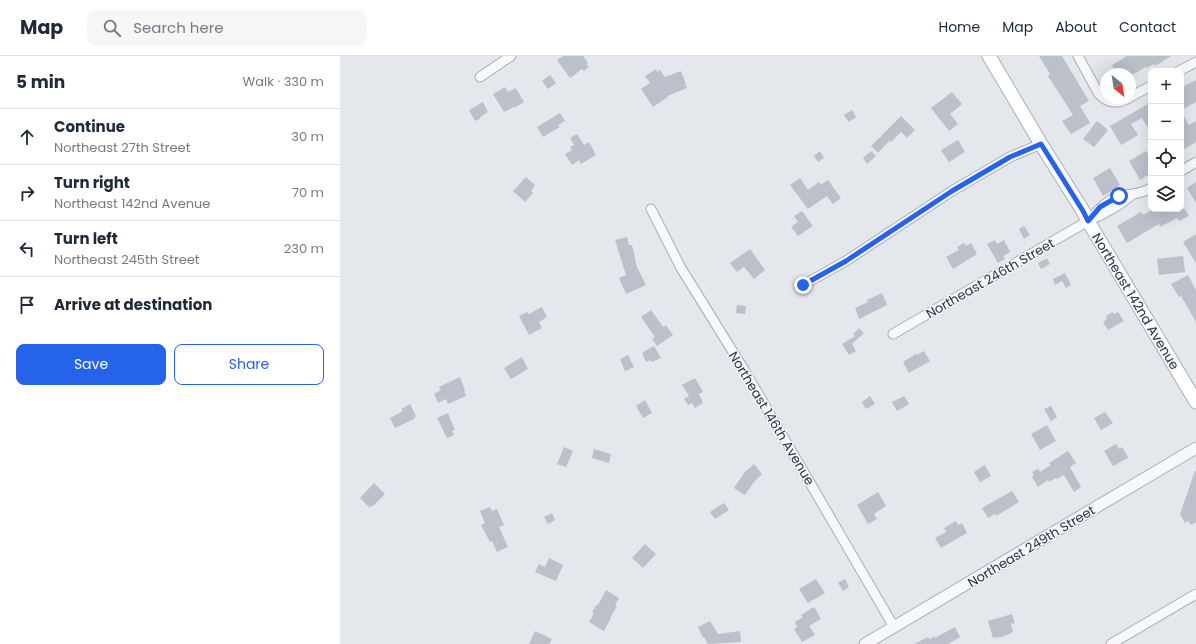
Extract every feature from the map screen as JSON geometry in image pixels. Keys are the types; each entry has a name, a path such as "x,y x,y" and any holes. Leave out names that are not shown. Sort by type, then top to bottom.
{"main road":[{"name":"Northeast 142nd Avenue","path":"989,56 1196,402"}],"street":[{"path":"480,77 511,56"},
{"path":"1078,56 1100,95"},
{"path":"1184,68 1196,62"},
{"path":"1136,94 1148,88"},
{"path":"803,285 846,261 952,191 1010,157 1041,144"},
{"path":"1184,168 1196,162"},
{"name":"Northeast 246th Street","path":"893,334 1088,221 1104,214 1132,195 1148,189"},
{"name":"Northeast 146th Avenue","path":"651,209 681,268 746,373 894,627"},
{"name":"Northeast 249th Street","path":"865,644 1196,448"},
{"path":"1111,644 1196,594"}],"building":[{"path":"563,56 583,56 589,67 584,71 582,69 570,78 557,60"},
{"path":"1039,56 1062,56 1089,101 1080,106 1090,123 1071,134 1062,121 1073,115 1048,76 1050,74"},
{"path":"1127,56 1171,56 1155,66 1154,64 1136,73 1136,68 1114,68 1112,65"},
{"path":"656,69 657,72 660,70 665,77 681,71 687,88 667,96 668,97 653,107 641,89 650,83 645,76"},
{"path":"550,75 556,83 548,89 542,81"},
{"path":"1196,80 1196,102 1184,108 1184,104 1184,86"},
{"path":"505,87 508,92 516,88 524,102 504,112 493,94"},
{"path":"952,92 962,104 950,114 958,124 949,131 931,108"},
{"path":"483,102 488,112 475,121 469,110"},
{"path":"1148,104 1148,128 1142,118 1131,124 1138,135 1121,145 1110,126"},
{"path":"852,110 856,117 849,122 844,115"},
{"path":"560,113 565,121 558,125 560,127 543,137 537,127"},
{"path":"901,116 915,130 907,138 901,132 891,142 890,140 878,153 871,146"},
{"path":"1184,116 1189,125 1196,121 1196,142 1184,149"},
{"path":"1097,121 1108,130 1094,147 1083,139"},
{"path":"577,134 584,145 589,142 596,155 581,164 579,160 572,165 565,154 572,150 570,147 574,145 570,138"},
{"path":"958,140 965,152 949,162 941,150"},
{"path":"820,151 824,158 818,162 814,156"},
{"path":"871,151 876,156 867,164 863,158"},
{"path":"1146,151 1148,155 1148,175 1140,180 1129,161"},
{"path":"1110,168 1120,185 1103,196 1093,178"},
{"path":"526,177 535,185 531,191 533,193 525,202 513,191"},
{"path":"800,178 808,190 819,182 821,185 828,180 841,198 833,204 827,196 808,209 790,185"},
{"path":"1196,182 1196,203 1187,188"},
{"path":"1185,209 1189,216 1179,221 1177,218 1160,227 1159,224 1127,243 1117,226 1141,212 1143,215 1148,212 1184,212"},
{"path":"802,211 813,226 798,236 791,227 798,222 794,216"},
{"path":"1024,226 1030,235 1024,239 1019,229"},
{"path":"1196,234 1196,263 1183,242"},
{"path":"627,237 629,245 632,245 637,267 646,285 626,294 619,278 626,275 615,240"},
{"path":"995,240 997,244 1004,240 1010,252 1003,256 1005,259 998,263 987,244"},
{"path":"964,243 966,246 971,243 977,254 953,269 946,257 959,250 957,247"},
{"path":"750,249 765,270 754,279 744,267 737,272 730,263"},
{"path":"1183,256 1185,272 1159,275 1157,259"},
{"path":"1047,258 1050,264 1041,269 1038,263"},
{"path":"1065,273 1071,285 1066,288 1062,281 1055,285 1053,279"},
{"path":"1188,275 1196,290 1196,322 1181,296 1179,297 1171,284"},
{"path":"882,293 887,305 859,319 855,308"},
{"path":"737,305 746,306 745,314 736,313"},
{"path":"542,307 547,317 539,322 542,328 529,335 519,316 527,312 529,314"},
{"path":"651,310 663,327 666,325 673,335 657,346 652,339 655,337 641,317"},
{"path":"1113,312 1114,314 1118,312 1124,321 1108,330 1103,322 1107,319 1106,316"},
{"path":"859,328 864,333 852,344 856,351 849,355 842,344 855,336 853,334"},
{"path":"654,346 661,358 652,362 650,360 646,362 642,353"},
{"path":"924,351 930,361 909,373 903,362"},
{"path":"628,355 634,367 625,371 620,359"},
{"path":"522,357 528,369 511,379 504,368"},
{"path":"460,377 466,396 448,404 446,399 438,403 434,394 441,390 439,387"},
{"path":"695,378 703,392 699,394 703,403 695,408 692,403 688,405 684,399 689,396 682,385"},
{"path":"870,396 875,404 866,409 862,402"},
{"path":"904,396 909,404 897,411 892,402"},
{"path":"645,400 652,413 643,418 636,406"},
{"path":"410,404 416,416 414,419 395,428 390,418 403,411 401,409"},
{"path":"1051,406 1057,417 1051,421 1044,409"},
{"path":"1105,412 1113,423 1101,430 1094,418"},
{"path":"448,413 455,430 452,431 454,435 447,438 437,418"},
{"path":"1047,425 1056,441 1040,450 1031,434"},
{"path":"1116,444 1119,449 1122,447 1128,458 1113,466 1104,451"},
{"path":"564,447 573,451 566,467 557,464"},
{"path":"594,449 611,454 609,463 592,458"},
{"path":"1068,451 1076,463 1070,467 1081,487 1074,492 1064,475 1049,482 1048,480 1038,487 1032,477 1034,476 1032,472 1038,469 1040,472 1051,465 1049,463"},
{"path":"754,464 762,474 745,495 734,488 745,472"},
{"path":"985,465 991,476 980,482 974,472"},
{"path":"1195,471 1196,522 1191,525 1188,521 1185,523 1180,514"},
{"path":"374,483 385,494 370,508 360,498"},
{"path":"1012,491 1019,502 996,516 995,514 988,518 982,508"},
{"path":"878,492 886,506 874,514 877,519 868,524 857,505"},
{"path":"724,503 729,510 715,519 710,512"},
{"path":"490,507 492,511 497,509 504,525 499,527 508,547 497,552 492,541 490,542 481,525 485,523 480,511"},
{"path":"552,513 555,520 548,524 544,517"},
{"path":"956,521 958,525 962,523 967,533 941,548 935,538 946,532 944,528"},
{"path":"645,544 656,554 643,568 632,558"},
{"path":"549,558 563,565 556,581 535,572 539,564 545,567"},
{"path":"816,579 825,593 808,603 799,589"},
{"path":"845,579 849,587 843,591 838,583"},
{"path":"606,590 619,598 615,605 617,606 604,631 589,622 594,613 592,612 597,604 598,605"},
{"path":"814,607 821,619 809,626 815,635 802,642 794,629 797,627 795,622 803,617 801,615"},
{"path":"1012,614 1015,623 1011,624 1013,632 1004,636 993,638 988,621"},
{"path":"710,621 718,634 740,631 741,642 708,644 704,637 703,638 698,627"},
{"path":"955,627 960,637 948,644 914,644 928,637 930,639 935,636 935,638"},
{"path":"535,631 552,639 549,644 529,644"}],"route":[{"path":"803,285 846,261 952,191 1010,157 1041,144 1088,221 1100,207 1119,196"}]}
